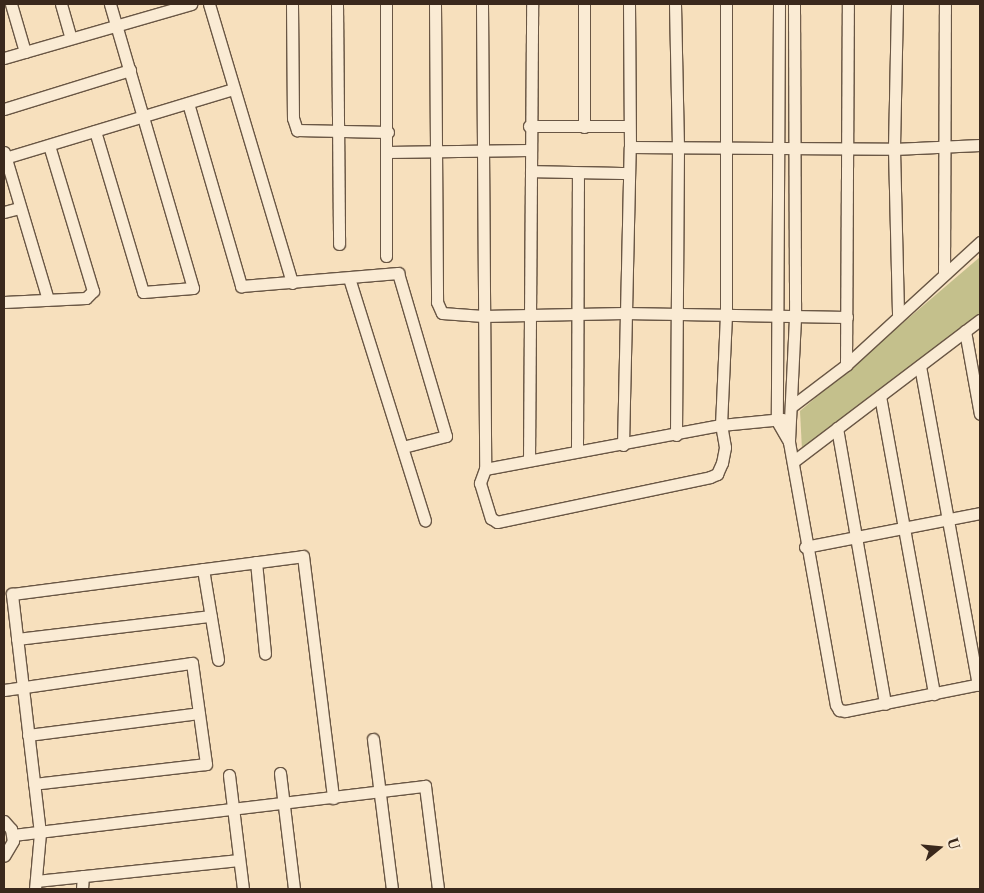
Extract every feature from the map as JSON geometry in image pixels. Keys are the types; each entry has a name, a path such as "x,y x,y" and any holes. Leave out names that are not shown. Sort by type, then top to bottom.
{"street":[{"path":"11,4 25,52"},
{"path":"61,4 71,38"},
{"path":"95,131 143,292 193,288 110,4"},
{"path":"4,58 117,25 162,7 191,4"},
{"path":"209,4 292,283"},
{"path":"292,4 294,125 304,132 388,132"},
{"path":"337,4 339,244"},
{"path":"386,4 388,132 386,256"},
{"path":"435,4 434,151 438,308 446,314 483,316 624,314 848,318"},
{"path":"482,4 484,469 480,482 491,518 504,521 715,475 725,447 722,425 726,316 726,4"},
{"path":"529,460 531,171 529,126 532,4"},
{"path":"584,4 584,127"},
{"path":"624,445 624,314 630,147 628,126 629,4"},
{"path":"675,4 678,147 676,435"},
{"path":"779,4 781,147 779,388 777,420 788,442 794,461 805,547 837,708 845,711 979,684 920,366"},
{"path":"788,442 794,388 795,318 794,4"},
{"path":"846,365 848,318 846,148 848,4"},
{"path":"897,4 894,149 898,315"},
{"path":"944,274 945,4"},
{"path":"4,109 130,70"},
{"path":"48,300 4,155 49,145 234,89"},
{"path":"188,103 241,286 398,273 446,436 403,447"},
{"path":"529,126 628,126"},
{"path":"4,302 86,298 93,291 49,145"},
{"path":"630,147 726,146 894,149 980,145"},
{"path":"387,152 529,150"},
{"path":"531,171 578,174 628,173"},
{"path":"576,451 578,174"},
{"path":"4,212 19,208"},
{"path":"484,469 576,451 624,445 722,425 777,420 791,412 846,365 898,315 980,242"},
{"path":"349,278 426,520"},
{"path":"794,461 980,320"},
{"path":"965,331 980,414"},
{"path":"779,388 794,388"},
{"path":"880,396 934,694"},
{"path":"837,428 885,704"},
{"path":"805,547 980,513"},
{"path":"239,860 83,876 35,885 40,833 12,594 303,556 333,798"},
{"path":"256,562 266,654"},
{"path":"203,569 218,660"},
{"path":"17,639 212,616"},
{"path":"4,690 192,663 206,764 34,784"},
{"path":"28,734 199,713"},
{"path":"373,739 392,889"},
{"path":"280,773 294,889"},
{"path":"229,775 243,889"},
{"path":"13,835 425,786 438,889"},
{"path":"4,821 13,835 11,848 4,856"},
{"path":"82,889 83,876"}],"shaded area":[{"path":"980,257 980,318 802,450 800,411"}]}
